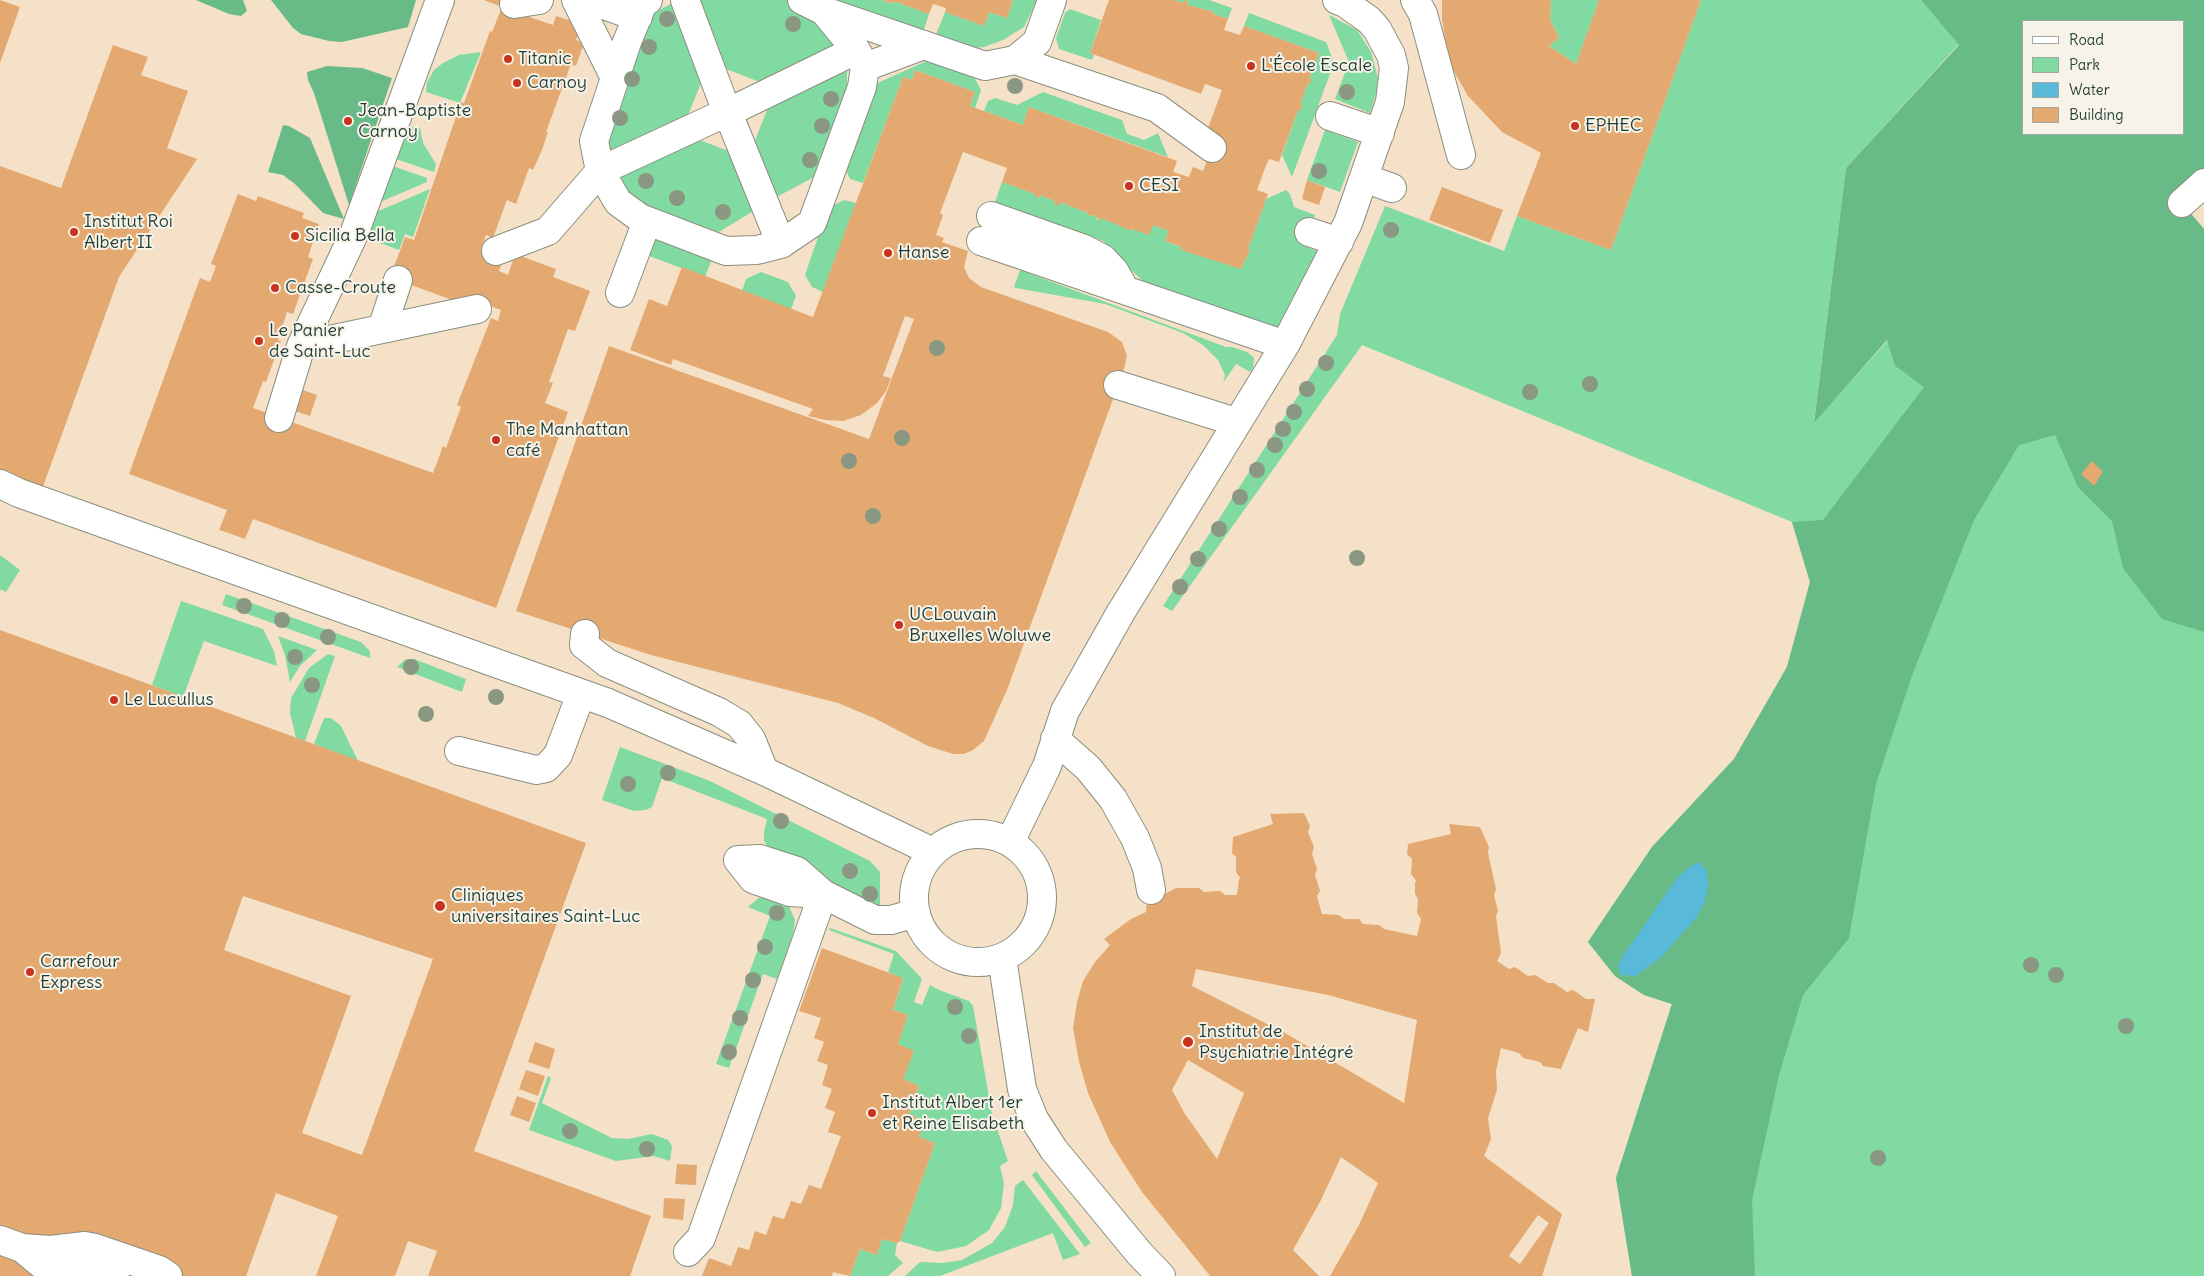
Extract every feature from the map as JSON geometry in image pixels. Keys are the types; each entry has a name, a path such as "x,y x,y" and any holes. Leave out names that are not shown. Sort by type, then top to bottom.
{"street":[{"path":"279,418 302,346 354,234 440,0"},
{"path":"576,0 616,78"},
{"path":"590,0 643,8 594,141 600,170 618,202 647,221 726,251 757,250 781,244 812,224 862,88 861,58 813,5"},
{"path":"685,0 781,244"},
{"path":"813,5 985,66 1016,60 1037,42 1052,0"},
{"path":"1415,0 1423,14 1461,156"},
{"path":"1010,842 1047,766 1064,711 1121,612 1285,345 1339,242 1380,133 1393,90 1394,68 1391,55 1377,30 1369,20 1343,1"},
{"path":"496,251 548,231 600,170 728,112 861,58 924,45"},
{"path":"1016,60 1157,108 1212,148"},
{"path":"1330,116 1380,133"},
{"path":"1364,178 1392,188"},
{"path":"2182,203 2204,183"},
{"path":"991,216 1084,249 1103,259 1115,272 1124,290"},
{"path":"620,294 647,221"},
{"path":"1309,232 1339,242"},
{"path":"981,241 1285,345"},
{"path":"382,329 398,280"},
{"path":"302,346 477,309"},
{"path":"1128,388 1236,422"},
{"path":"0,484 19,493 608,703 764,771 933,852"},
{"path":"585,634 584,645 592,654 607,663 719,712 739,724 751,739 764,771"},
{"path":"459,751 536,770 546,768 558,755 581,694"},
{"path":"1055,738 1088,768 1114,799 1135,838 1147,868 1151,890"},
{"path":"978,834 994,836 1010,842 1026,855 1034,866 1043,892 1041,912 1034,932 1020,947 1002,958 981,962 959,959 940,950 925,933 916,914 914,891 920,870 933,852 946,843 962,836 978,834"},
{"path":"688,1252 701,1238 823,894 874,920 891,920 916,914"},
{"path":"1002,958 1022,1090 1034,1119 1054,1150 1139,1253 1161,1276"},
{"path":"11,1244 51,1272 52,1276"},
{"path":"11,1244 50,1250 85,1246 96,1248 159,1270 168,1276"},
{"path":"66,1276 90,1267 115,1276"}],"green space":[{"path":"196,0 243,0 247,11 241,16 229,14"},
{"path":"271,0 416,0 408,27 342,42 329,41 301,34 293,28"},
{"path":"678,0 706,71 684,125 607,153 602,139 652,14"},
{"path":"693,0 788,0 820,22 843,49 770,86 716,65"},
{"path":"831,0 882,0 893,4 894,1 929,14 923,32"},
{"path":"1013,0 1037,0 1024,27 1003,40 984,47 974,48 935,37 945,12 984,26 989,12 1007,18"},
{"path":"1174,0 1209,0 1232,8 1228,19 1213,14 1214,12 1187,5 1188,2 1185,1 1183,3"},
{"path":"1551,0 1599,0 1576,64 1549,46 1559,38 1550,19"},
{"path":"1701,0 1921,0 1959,44 1846,168 1814,422 1888,340 1895,366 1925,387 2162,181 2204,229 2204,1276 1632,1276 1616,1178 1672,1004 1644,995 1615,976 1588,942 1652,847 1734,759 1787,667 1810,582 1792,522 1362,345 1172,611 1163,606 1337,335 1340,314 1385,206 1504,251 1517,216 1611,250"},
{"path":"1921,0 2204,0 2204,182 2182,203 2204,229 2204,632 2162,619 2123,568 2112,521 2078,487 2055,435 2019,445 1974,520 1911,678 1876,784 1849,938 1803,995 1779,1075 1752,1200 1755,1276 1632,1276 1616,1178 1672,1004 1644,995 1615,976 1588,942 1652,847 1734,759 1787,667 1810,582 1792,522 1823,520 1924,387 1895,366 1887,340 1814,423 1846,168 1959,45"},
{"path":"1070,9 1101,20 1090,53 1094,55 1092,60 1059,49 1056,38 1065,13"},
{"path":"1249,13 1326,42 1334,63 1292,177 1282,155 1298,110 1301,110 1302,106 1300,105 1308,83 1310,84 1309,79 1319,53 1244,26"},
{"path":"1329,15 1357,30 1371,52 1378,78 1376,94 1370,113 1335,99 1349,62"},
{"path":"481,52 460,103 426,92 427,82 434,70 443,63 459,55"},
{"path":"929,60 974,77 981,90 975,108 970,106 975,92 915,70 912,80 903,77 863,183 850,179 844,165 873,85"},
{"path":"847,61 847,88 842,106 814,177 771,200 751,151 772,97"},
{"path":"327,66 362,68 392,78 349,205 314,93 308,80 307,72"},
{"path":"1043,92 1122,120 1127,134 1144,140 1158,133 1168,157 1029,107 1023,125 984,111 988,101 995,98 1017,105"},
{"path":"283,125 289,126 310,138 344,219 323,213 295,184 283,175 268,172"},
{"path":"409,126 420,128 423,143 436,164 434,172 396,159"},
{"path":"1325,130 1358,142 1340,192 1307,180"},
{"path":"689,136 739,155 760,207 719,232 646,207 634,200 612,172"},
{"path":"393,166 427,178 427,182 378,203"},
{"path":"1002,182 1035,194 1039,198 1040,195 1055,201 1054,204 1058,205 1060,202 1088,213 1088,215 1097,216 1096,219 1100,220 1101,218 1132,230 1153,225 1169,231 1165,241 1241,269 1250,250 1248,249 1266,199 1286,190 1290,194 1294,207 1315,215 1304,246 1317,251 1278,326 1270,326 1146,284 1103,241 995,202"},
{"path":"430,189 413,237 405,234 399,250 367,238 376,212"},
{"path":"844,200 856,203 823,292 812,287 805,275 828,208"},
{"path":"652,231 714,254 705,277 644,254"},
{"path":"1020,270 1226,347 1247,352 1254,358 1253,368 1250,372 1236,364 1223,383 1225,375 1218,360 1203,345 1183,333 1105,304 1016,288 1014,287"},
{"path":"761,272 788,282 796,296 791,309 742,291 746,279"},
{"path":"0,555 20,570 6,592 0,589"},
{"path":"226,594 361,642 370,651 370,658 222,605"},
{"path":"181,601 263,629 274,651 277,666 204,641 183,697 152,685"},
{"path":"278,636 317,650 300,666 290,682 285,655"},
{"path":"328,654 335,656 305,741 296,738 290,713 291,698 309,668"},
{"path":"406,659 414,659 466,679 462,692 397,667"},
{"path":"324,718 331,718 341,726 358,761 314,744"},
{"path":"620,747 710,781 870,861 880,872 880,910 836,887 813,866 768,848 764,840 767,819 662,778 652,807 646,810 634,811 602,800"},
{"path":"761,896 787,902 795,920 793,934 777,979 763,974 729,1068 716,1064 770,916 748,907"},
{"path":"830,928 896,951 922,979 914,1002 922,1005 930,985 969,1001 973,1006 992,1114 1008,1161 1000,1166 1004,1183 1001,1208 989,1230 966,1246 937,1252 900,1241 935,1143 919,1137 925,1121 909,1114 919,1086 903,1079 913,1051 898,1044 908,1015 893,1010 903,979 888,972 894,954 829,930"},
{"path":"548,1076 551,1078 542,1103 612,1138 628,1139 652,1134 668,1140 672,1146 670,1161 654,1156 616,1161 529,1130"},
{"path":"1036,1171 1091,1243 1085,1247 1032,1175"},
{"path":"1023,1180 1080,1254 1063,1260 1053,1233 940,1276 905,1276 920,1262 943,1263 962,1260 992,1243 1005,1227 1013,1205 1015,1186"},
{"path":"882,1239 897,1243 895,1255 903,1263 888,1276 850,1276 860,1249 877,1255"}],"water":[{"path":"1699,862 1707,871 1708,884 1705,902 1697,917 1663,955 1651,965 1635,976 1621,975 1618,967 1622,957 1678,877"}],"building":[{"path":"0,0 20,7 0,63"},
{"path":"484,0 515,0 512,11 553,25 556,16 582,24 576,40 584,43 576,66 571,64 546,132 548,132 542,150 533,170 529,168 516,204 507,200 493,238 486,235 482,246 505,254 499,271 508,275 515,254 556,269 553,277 590,291 575,331 568,329 549,382 553,383 545,403 568,412 496,608 253,519 245,539 219,530 227,510 129,474 200,278 210,282 216,266 211,264 238,194 256,201 258,196 304,213 302,218 319,224 308,257 313,259 293,314 287,312 278,340 281,341 266,382 263,381 253,408 433,473 443,446 446,448 461,407 457,405 491,318 498,321 501,310 490,306 452,305 449,299 390,277 405,237 414,240 461,102 464,103 490,31 492,32 502,7"},
{"path":"883,0 1013,0 1007,18 989,12 984,26 945,12 946,8 933,4 929,14 894,1 893,4"},
{"path":"1109,0 1174,0 1183,3 1184,0 1188,2 1187,5 1214,12 1213,14 1228,19 1224,30 1240,35 1244,26 1319,53 1309,79 1312,79 1310,84 1308,83 1300,105 1302,106 1301,110 1298,110 1279,162 1269,159 1257,190 1268,194 1248,249 1250,250 1241,269 1181,250 1182,247 1165,241 1169,231 1153,225 1149,235 1132,229 1132,231 1101,218 1101,220 1096,218 1097,216 1088,215 1088,213 1060,202 1059,206 1054,204 1055,201 1040,195 1039,198 1034,196 1035,194 1002,182 1007,168 963,152 940,213 943,215 936,235 944,238 942,242 968,251 964,267 969,278 981,287 1108,332 1122,342 1127,356 1124,369 1007,690 984,741 973,750 964,754 953,754 928,746 874,718 838,703 651,655 516,611 609,346 869,439 914,319 905,316 883,376 891,378 886,391 877,403 861,415 843,421 825,420 808,416 813,409 673,359 671,365 630,350 649,299 667,306 682,267 813,317 903,77 912,80 915,70 975,92 970,106 1023,125 1029,107 1177,161 1173,172 1189,177 1193,167 1203,171 1215,139 1205,136 1222,90 1205,84 1201,94 1090,53"},
{"name":"EPHEC","path":"1442,0 1551,0 1550,19 1559,38 1549,46 1576,64 1599,0 1701,0 1611,250 1517,216 1541,153 1502,132 1468,96 1452,68 1447,51 1442,19"},
{"name":"Institut Roi Albert II","path":"113,45 148,57 141,75 188,91 167,148 197,159 119,277 41,492 0,477 0,166 61,188"},
{"path":"1307,180 1325,187 1319,205 1302,199"},
{"path":"1442,187 1503,210 1490,243 1429,220"},
{"path":"300,389 317,395 310,416 292,410"},
{"path":"2092,461 2103,472 2094,486 2081,474"},
{"path":"0,630 586,843 474,1151 651,1216 630,1276 428,1276 437,1251 408,1241 395,1276 316,1276 338,1216 276,1193 246,1276 0,1276","holes":["243,896 433,959 362,1155 302,1133 351,996 224,950"]},
{"name":"Institut de Psychiatrie Intégré","path":"1304,813 1310,826 1308,832 1314,847 1312,854 1317,869 1315,875 1320,891 1317,896 1322,914 1339,915 1344,919 1359,919 1363,924 1379,925 1384,929 1417,936 1421,919 1417,913 1418,899 1415,894 1415,882 1417,882 1411,874 1412,859 1407,854 1408,844 1451,834 1449,824 1480,827 1489,847 1488,853 1496,889 1494,895 1498,911 1496,916 1501,953 1497,961 1509,969 1515,967 1528,976 1535,975 1548,983 1554,983 1567,992 1573,990 1586,999 1595,999 1588,1032 1578,1028 1561,1069 1543,1066 1540,1062 1523,1058 1519,1053 1501,1048 1496,1071 1497,1090 1488,1118 1491,1139 1484,1156 1562,1214 1542,1276 1330,1276 1359,1225 1378,1183 1341,1157 1321,1200 1293,1250 1319,1276 1210,1276 1142,1192 1110,1142 1088,1093 1079,1062 1073,1028 1083,981 1095,962 1110,945 1104,939 1131,919 1146,912 1147,897 1163,895 1176,888 1199,888 1204,892 1220,891 1225,895 1237,895 1239,879 1241,879 1236,872 1236,857 1232,853 1233,837 1273,824 1270,814","holes":["1196,969 1328,995 1417,1020 1404,1103 1285,1033 1192,986","1188,1060 1244,1093 1217,1159 1185,1114 1172,1090","1538,1215 1549,1223 1520,1264 1509,1256"]},
{"name":"Institut Albert 1er et Reine Elisabeth","path":"822,948 903,978 893,1010 908,1015 898,1044 914,1051 903,1079 919,1086 909,1114 925,1121 919,1137 935,1143 900,1241 897,1243 882,1239 877,1255 860,1249 850,1276 833,1272 832,1276 702,1276 709,1258 731,1266 738,1247 749,1250 755,1231 766,1235 773,1216 784,1219 791,1201 801,1204 809,1185 821,1189 841,1136 828,1132 835,1112 825,1108 832,1089 822,1085 828,1065 817,1061 824,1042 814,1038 821,1018 799,1011"},
{"path":"535,1042 555,1049 549,1069 528,1062"},
{"path":"526,1070 545,1076 538,1096 519,1089"},
{"path":"517,1096 536,1103 529,1122 510,1115"},
{"path":"677,1164 697,1165 696,1185 675,1184"},
{"path":"664,1198 685,1199 683,1220 663,1218"}],"place":[{"name":"Titanic","path":"508,59"},
{"name":"L'École Escale","path":"1251,66"},
{"name":"Carnoy","path":"517,83"},
{"name":"Jean-Baptiste Carnoy","path":"348,121"},
{"name":"EPHEC","path":"1575,126"},
{"name":"CESI","path":"1129,186"},
{"name":"Institut Roi Albert II","path":"74,232"},
{"name":"Sicilia Bella","path":"295,236"},
{"name":"Hanse","path":"888,253"},
{"name":"Casse-Croute","path":"275,288"},
{"name":"Le Panier de Saint-Luc","path":"259,341"},
{"name":"The Manhattan café","path":"496,440"},
{"name":"UCLouvain Bruxelles Woluwe","path":"899,625"},
{"name":"Le Lucullus","path":"114,700"},
{"name":"Cliniques universitaires Saint-Luc","path":"440,906"},
{"name":"Carrefour Express","path":"30,972"},
{"name":"Institut de Psychiatrie Intégré","path":"1188,1042"},
{"name":"Institut Albert 1er et Reine Elisabeth","path":"872,1113"}]}
